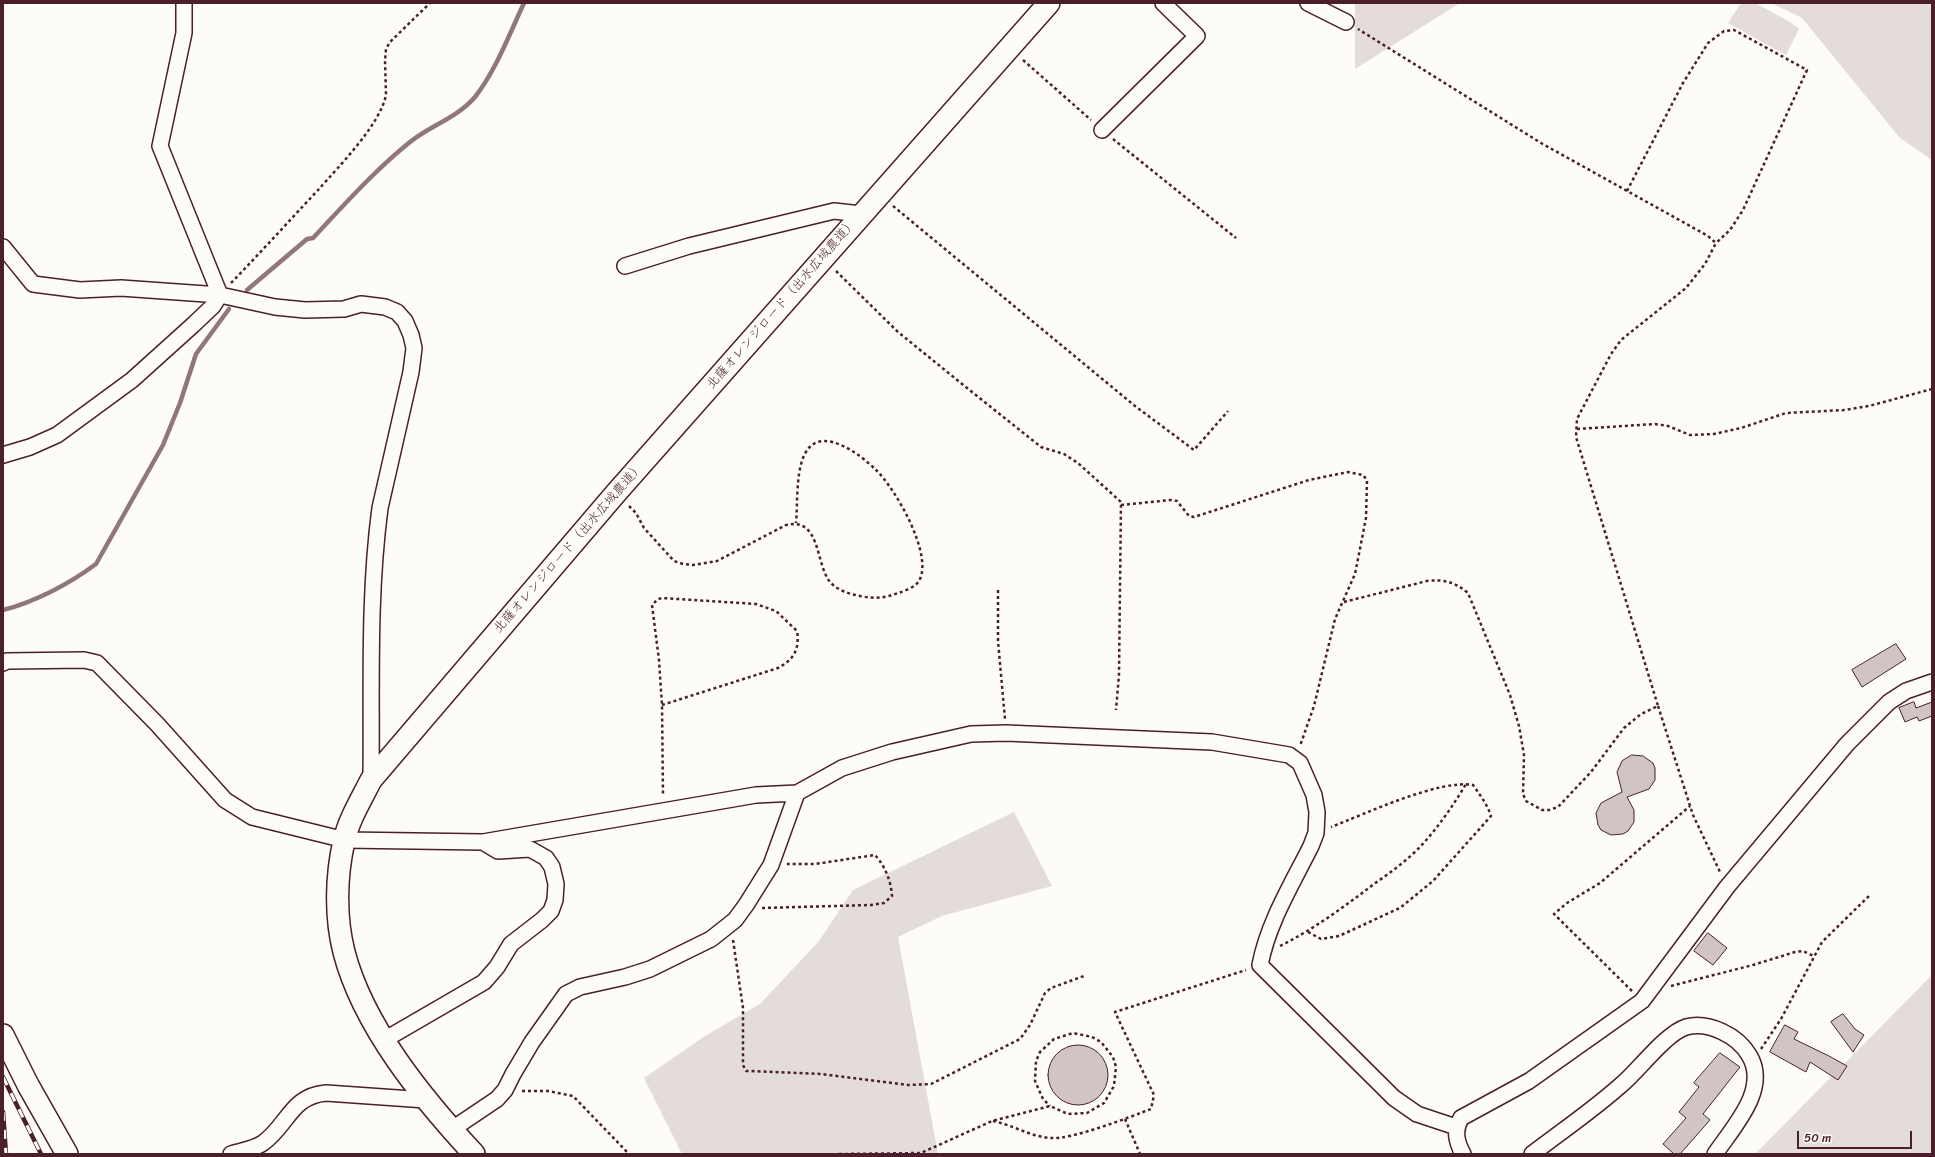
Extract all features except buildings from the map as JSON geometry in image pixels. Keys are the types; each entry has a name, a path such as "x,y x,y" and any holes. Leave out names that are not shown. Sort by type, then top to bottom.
{"street":[{"path":"184,3 184,33 160,146 220,295"},
{"name":"北薩オレンジロード（出水広域農道）","path":"474,1154 451,1130 426,1100 384,1040 359,996 344,952 340,930 338,892 345,840 355,811 371,780 616,492 1048,3"},
{"path":"1102,130 1197,36 1163,3"},
{"path":"1308,3 1346,22"},
{"path":"625,266 689,246 834,211 861,214"},
{"path":"3,247 32,284 80,290 121,288 220,295 275,307 306,310 344,309 361,304 385,307 397,312 405,321 411,335 414,348 411,372 380,508 377,529 373,603 371,780"},
{"path":"3,455 30,447 57,435 132,380 193,325 212,306 220,295"},
{"path":"3,664 7,661 76,660 97,663 157,724 225,800 252,817 345,840 483,842 756,795 797,793 842,768 892,752 971,734 1006,733 1212,742 1289,755 1300,763 1314,795 1317,812 1316,833 1311,846 1272,923 1261,958 1394,1098 1417,1114 1456,1127"},
{"path":"1463,1154 1456,1136 1456,1127 1461,1118 1529,1081 1642,1001 1727,887 1847,744 1889,702 1906,691 1932,682"},
{"path":"451,1130 497,1099 505,1090 532,1042 566,994 580,987 625,977 650,969 711,939 735,920 771,865 797,793"},
{"path":"384,1040 484,982 497,967 511,944 542,920 551,911 555,900 556,884 552,867 546,858 530,849 498,851 483,842"},
{"path":"1532,1154 1621,1086 1674,1033 1687,1027 1703,1026 1719,1030 1736,1039 1752,1059 1756,1075 1754,1092 1747,1106 1714,1154"},
{"path":"3,1035 28,1085 67,1154 63,1154"},
{"path":"231,1154 250,1151 262,1143 281,1126 293,1109 314,1094 326,1093 426,1100"}],"path":[{"path":"220,295 350,154 371,125 385,102 386,49 390,42 430,3"},
{"path":"1346,22 1379,41 1541,143 1708,236 1716,243"},
{"path":"1627,192 1683,83 1708,43 1718,34 1724,30 1734,30 1807,70 1744,210 1730,230 1716,243 1706,264 1686,288 1622,340 1611,354 1577,419 1576,437 1592,496 1690,806 1727,887"},
{"path":"1009,48 1130,155 1236,238"},
{"path":"879,195 1135,406 1194,450 1228,411"},
{"path":"823,258 898,332 1041,447 1064,454 1078,463 1121,502 1119,667 1116,710"},
{"path":"1577,429 1655,424 1668,426 1690,435 1714,434 1741,428 1786,413 1845,410 1869,406 1932,389"},
{"path":"616,492 636,513 644,528 674,561 683,564 705,564 717,561 786,525 796,523 808,528 830,582 839,589 853,595 881,598 904,591 914,586 919,581 922,567 917,538 912,525 892,491 875,469 844,446 835,442 815,443 808,448 802,459 796,523"},
{"path":"1121,505 1171,500 1177,501 1189,516 1194,517 1309,480 1348,472 1363,475 1367,480 1364,536 1355,574 1344,602 1335,618 1314,706 1295,760"},
{"path":"1344,602 1427,581 1440,580 1459,585 1468,593 1510,695 1519,726 1524,755 1523,794 1526,801 1542,810 1549,810 1558,807 1591,772 1624,728 1641,714 1658,706"},
{"path":"998,590 998,641 1006,733"},
{"path":"662,705 778,668 789,662 797,648 797,631 776,611 756,604 658,599 652,607 659,660 662,705 663,811"},
{"path":"1308,932 1320,939 1339,936 1400,908 1433,881 1491,816 1488,807 1472,785 1466,784 1445,786 1418,794 1316,833"},
{"path":"992,1121 1009,1125 1038,1136 1053,1139 1066,1137 1125,1119 1151,1109 1154,1095 1115,1012 1261,958 1278,947 1308,932 1357,898 1419,848 1442,821 1466,784"},
{"path":"1642,1001 1554,914 1567,903 1600,883 1690,806"},
{"path":"744,908 871,905 884,903 892,896 892,888 882,863 875,855 815,864 771,865"},
{"path":"1752,1059 1758,1054 1781,1019 1822,942 1832,930 1871,894"},
{"path":"735,920 733,940 742,1008 742,1066 746,1071 821,1074 908,1085 931,1084 1020,1040 1028,1029 1045,993 1051,988 1084,976"},
{"path":"1652,988 1672,986 1753,965 1795,952 1802,951 1814,956"},
{"path":"839,1154 921,1153 992,1121 1050,1106 1068,1114 1092,1111 1104,1103 1114,1086 1116,1067 1113,1057 1101,1042 1088,1035 1073,1033 1063,1035 1046,1045 1036,1061 1035,1081 1043,1099 1050,1106"},
{"path":"505,1090 548,1091 573,1096 629,1154"},
{"path":"1125,1119 1140,1154"}],"shaded area":[{"path":"1355,3 1460,3 1355,69"},
{"path":"1741,3 1755,3 1790,22 1799,29 1786,55 1728,23"},
{"path":"1771,3 1932,3 1932,160 1900,138 1802,18"},
{"path":"1014,812 1052,886 942,916 898,937 938,1154 682,1154 644,1078 705,1036 760,1004 819,941 853,890"},
{"path":"1932,975 1932,1154 1755,1154"}],"waterway":[{"path":"247,290 307,239 313,238 384,164 418,136 452,116 475,97 496,64 524,3"},
{"path":"3,610 15,607 51,592 96,564 163,445 180,403 196,354 229,309"}],"railway":[{"path":"3,1077 41,1154"},
{"path":"3,1112 6,1154"}]}
